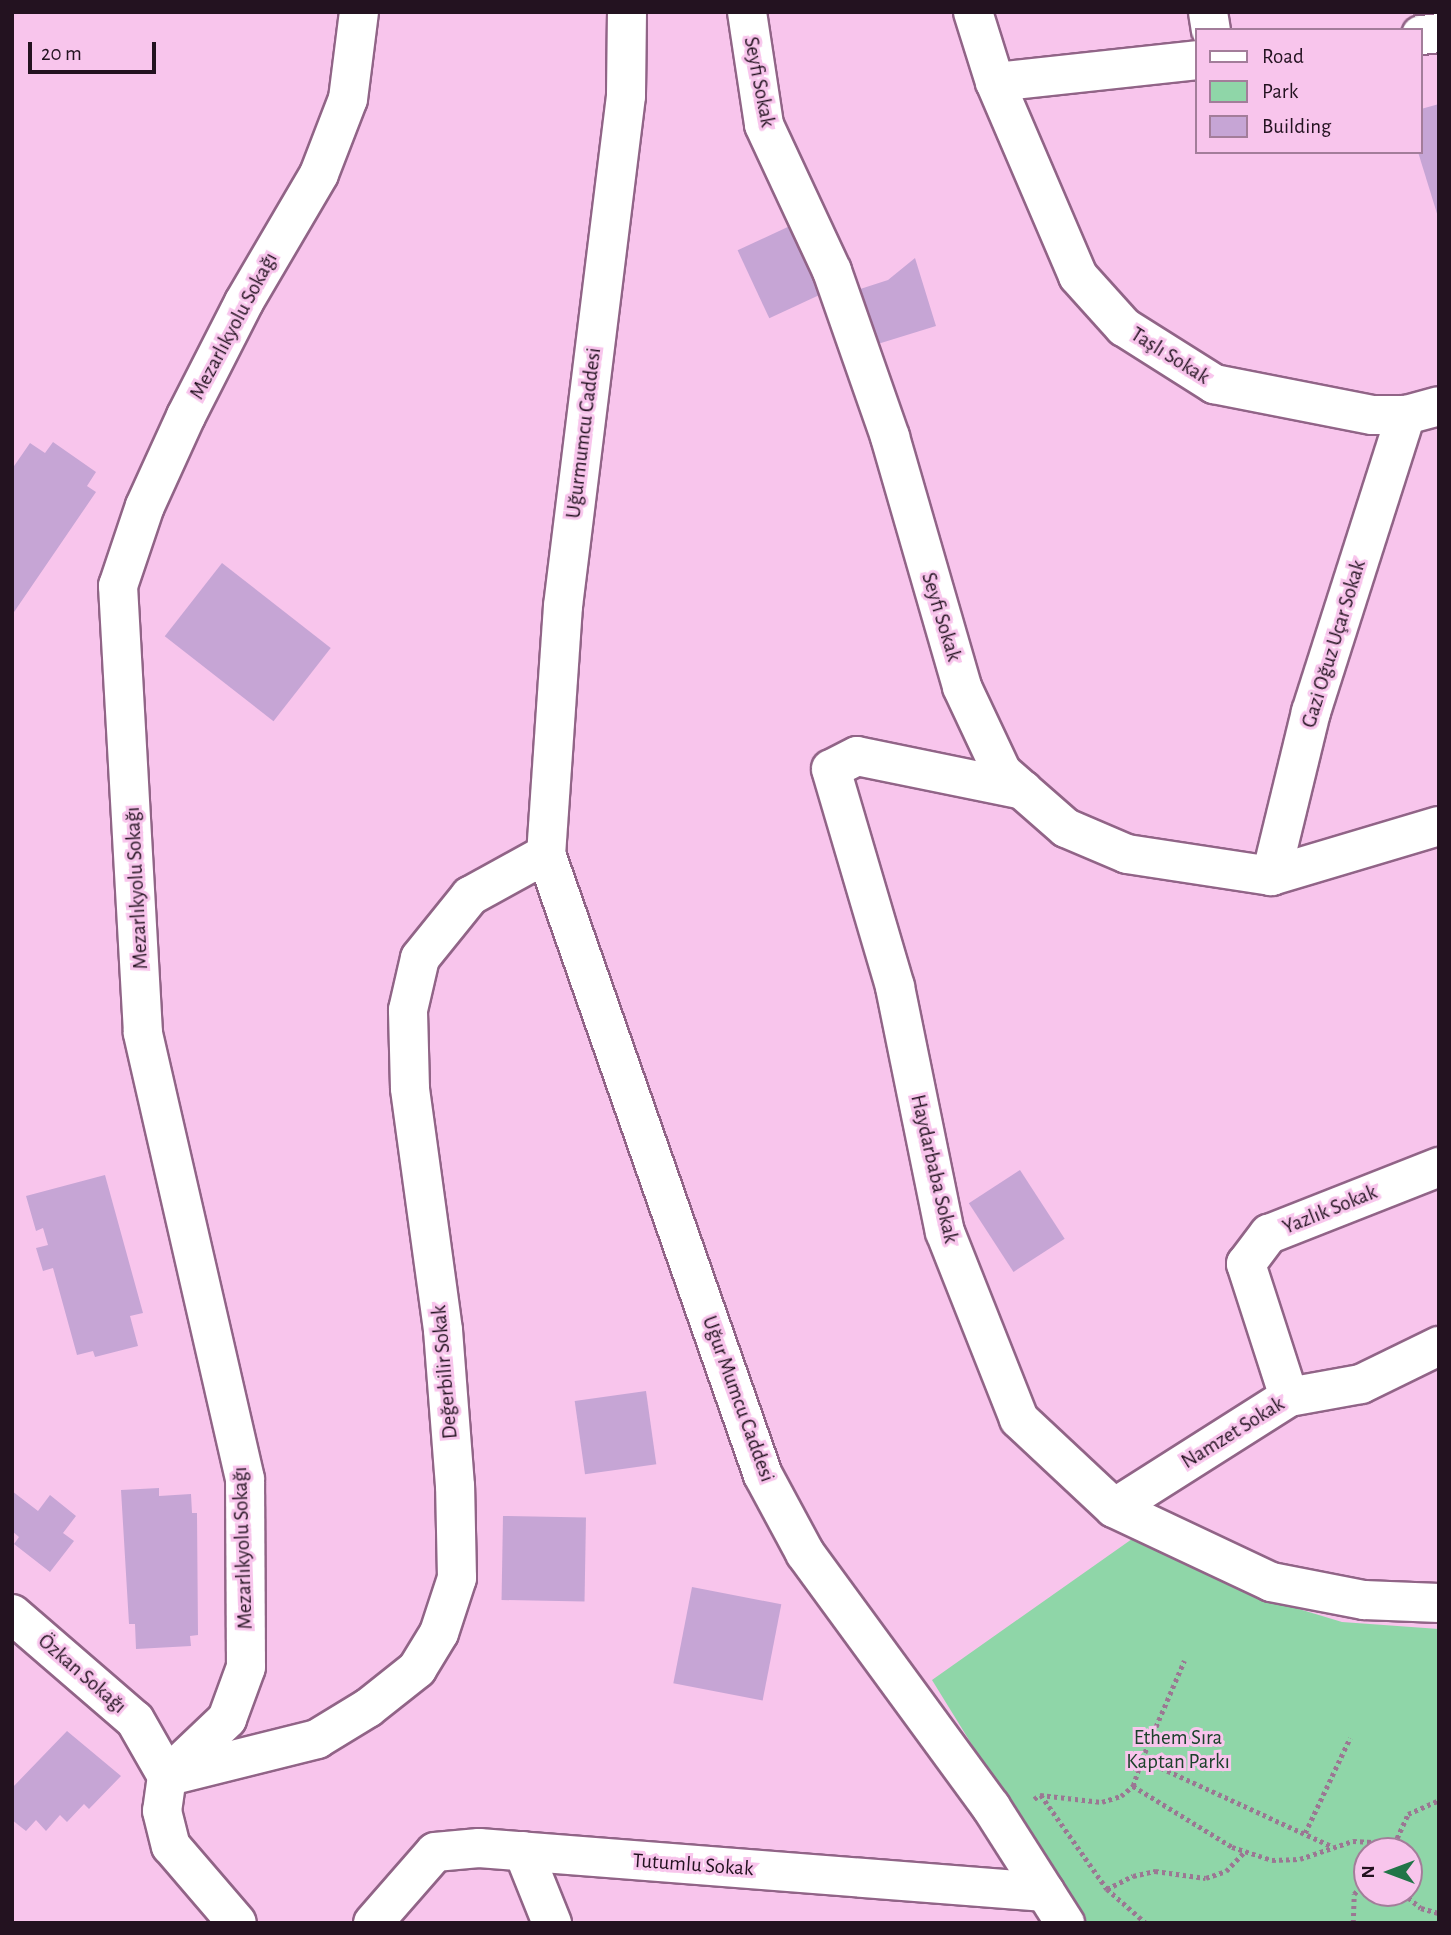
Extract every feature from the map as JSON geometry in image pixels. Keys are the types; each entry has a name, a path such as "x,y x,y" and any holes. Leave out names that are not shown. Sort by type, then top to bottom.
{"street":[{"name":"Mezarlıkyolu Sokağı","path":"167,1776 228,1719 246,1667 245,1479 143,1034 118,586 145,506 186,416 244,302 319,174 348,99 359,12"},
{"name":"Uğurmumcu Caddesi","path":"546,853 563,606 626,96 627,12"},
{"name":"Seyfi Sokak","path":"747,12 764,125 836,284 890,437 962,687 1002,772 1066,828 1127,854 1271,876 1439,826"},
{"name":"Taşlı Sokak","path":"973,12 995,82 1078,276 1124,327 1214,384 1372,415 1422,411"},
{"path":"995,82 1196,60"},
{"name":"Gazi Oğuz Uçar Sokak","path":"1271,876 1311,712 1422,411"},
{"name":"Haydarbaba Sokak","path":"1023,790 858,756 831,769 895,987 944,1232 1019,1419 1114,1508 1271,1582 1364,1600 1439,1603"},
{"name":"Değerbilir Sokak","path":"167,1776 317,1739 368,1708 417,1669 439,1633 457,1578 455,1486 443,1330 410,1088 408,1010 420,958 470,896 546,853"},
{"name":"Uğur Mumcu Caddesi","path":"546,853 763,1475 805,1553 990,1807 1055,1908"},
{"name":"Yazlık Sokak","path":"1289,1396 1246,1264 1269,1234 1439,1167"},
{"name":"Namzet Sokak","path":"1114,1508 1289,1396 1362,1384 1439,1346"},
{"name":"Özkan Sokağı","path":"12,1614 135,1720 167,1776"},
{"path":"167,1776 162,1811 172,1846 237,1923"},
{"name":"Tutumlu Sokak","path":"373,1923 435,1852 480,1848 1055,1908"},
{"path":"523,1852 552,1923"}],"path":[{"path":"1146,1923 1107,1889 1040,1795 1102,1801 1121,1796 1133,1786 1184,1661"},
{"path":"1305,1833 1350,1738"},
{"path":"1142,1759 1332,1846"},
{"path":"1133,1786 1171,1813 1245,1851 1272,1860 1300,1859 1353,1841"},
{"path":"1396,1837 1408,1814 1439,1800"},
{"path":"1107,1889 1133,1876 1155,1871 1206,1878 1226,1871 1245,1851"},
{"path":"1420,1907 1439,1913"}],"green space":[{"name":"Ethem Sıra Kaptan Parkı","path":"1132,1539 1266,1599 1342,1622 1439,1629 1439,1923 1082,1923 932,1680"}],"building":[{"path":"1439,104 1439,220 1419,154 1423,154 1423,108"},
{"path":"792,225 824,293 769,318 738,250"},
{"path":"915,258 936,326 868,347 851,292 888,280"},
{"path":"53,442 96,472 87,486 96,492 12,615 12,469 30,443 45,453"},
{"path":"222,563 331,648 273,721 165,636"},
{"path":"1020,1170 1065,1239 1014,1272 969,1203"},
{"path":"105,1175 143,1313 130,1316 138,1346 95,1357 93,1351 77,1355 53,1268 43,1271 36,1248 48,1245 43,1228 36,1231 26,1196"},
{"path":"646,1391 656,1464 585,1474 575,1401"},
{"path":"159,1488 159,1496 191,1494 192,1513 197,1513 198,1635 190,1636 191,1646 136,1649 135,1624 129,1624 121,1490"},
{"path":"12,1491 38,1511 50,1495 76,1516 63,1533 74,1541 50,1572 14,1544 19,1537 12,1531"},
{"path":"503,1516 586,1517 585,1601 502,1600"},
{"path":"692,1587 781,1604 763,1701 673,1683"},
{"path":"67,1731 121,1776 89,1809 84,1804 67,1822 60,1815 46,1831 36,1820 26,1831 12,1820 12,1788"}]}
